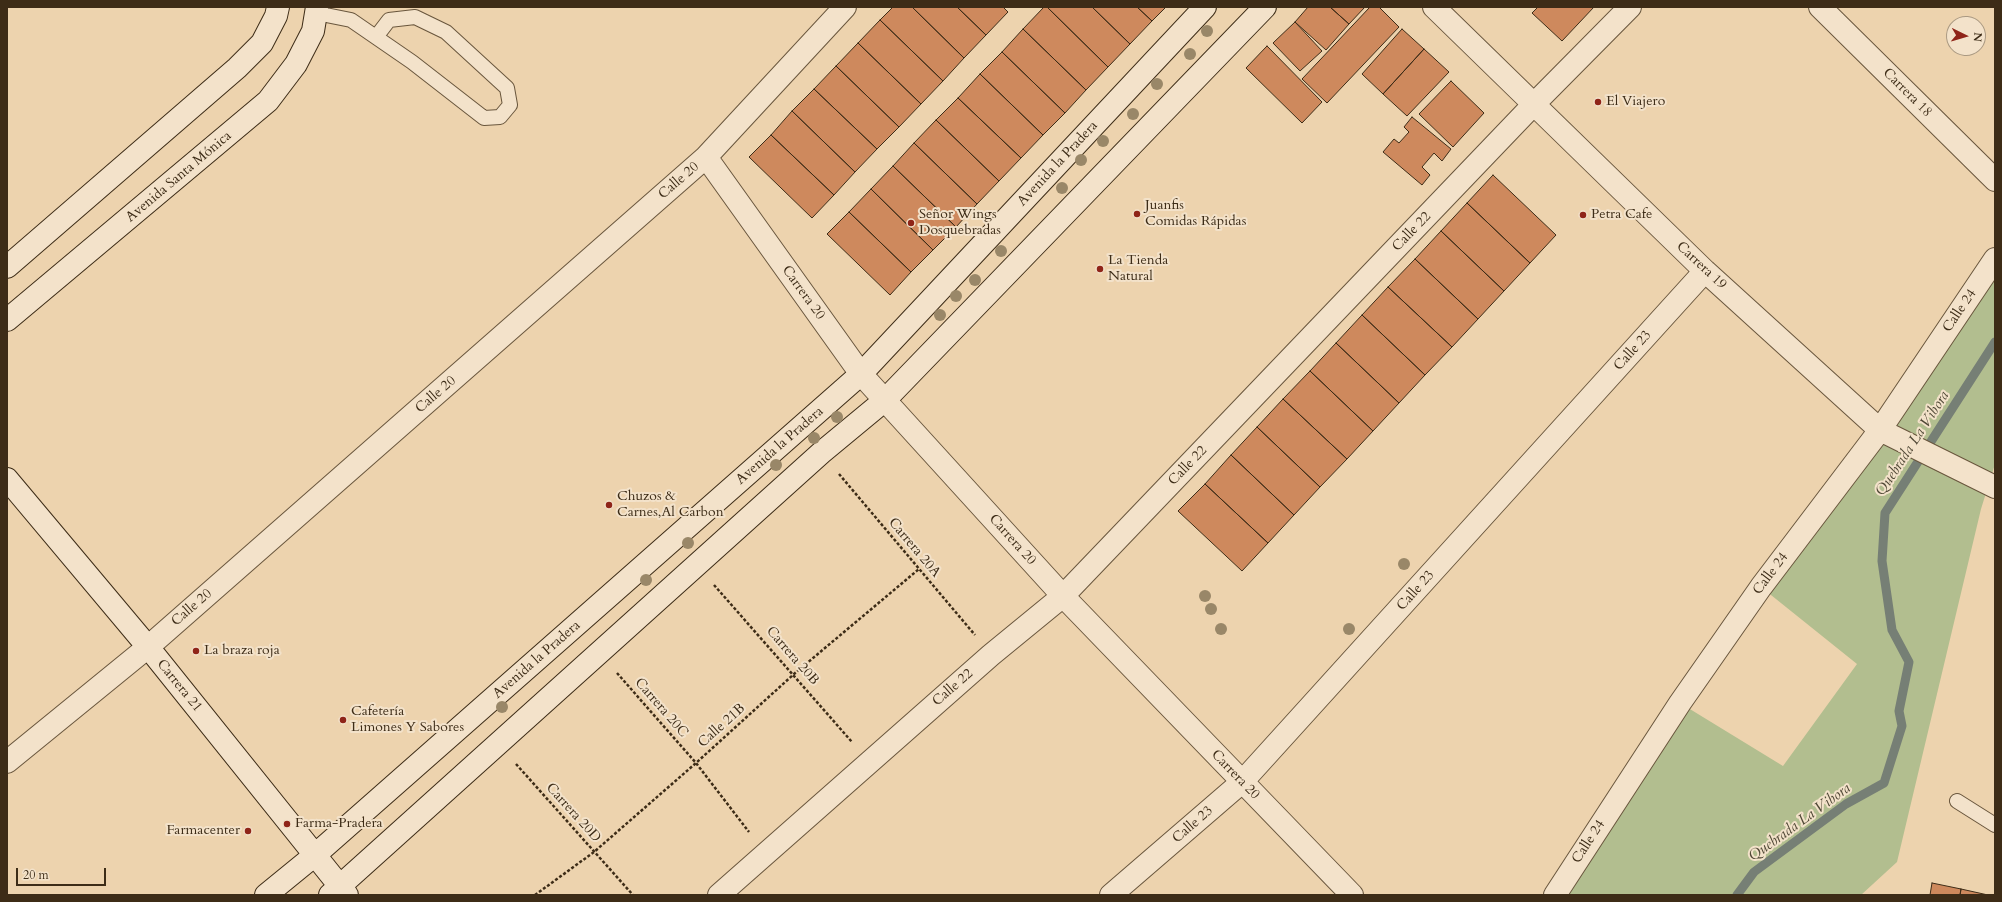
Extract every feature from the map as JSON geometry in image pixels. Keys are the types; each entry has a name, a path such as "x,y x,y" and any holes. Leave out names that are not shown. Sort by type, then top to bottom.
{"street":[{"path":"7,267 237,68 262,43 276,16 278,7"},
{"name":"Calle 20","path":"7,762 148,647 706,157 845,7"},
{"name":"Avenida la Pradera","path":"266,895 315,855 862,374 1205,7"},
{"path":"339,892 498,744 822,454 885,400 1265,7"},
{"name":"Carrera 19","path":"1434,7 1705,271 1880,430 1995,487"},
{"name":"Calle 22","path":"719,895 991,655 1063,596 1534,104 1630,7"},
{"name":"Carrera 18","path":"1820,7 1995,180"},
{"name":"Avenida Santa Mónica","path":"7,320 268,101 296,64 313,31 317,10"},
{"name":"Carrera 20","path":"706,157 862,374 1063,596 1352,895"},
{"name":"Calle 24","path":"1555,895 1680,703 1761,588 1880,430 1995,259"},
{"name":"Calle 23","path":"1111,895 1242,782 1705,271"},
{"name":"Carrera 21","path":"7,479 148,647 315,855 339,892"}],"lane":[{"path":"317,10 350,20 376,37 484,118 500,117 510,105 507,88 446,32 415,17 389,20 376,37"},
{"path":"1957,801 1995,825"}],"path":[{"name":"Carrera 20A","path":"822,454 991,655"},
{"name":"Carrera 20B","path":"697,566 794,674 870,762"},
{"name":"Calle 21B","path":"535,895 594,852 696,764 794,674 919,569"},
{"name":"Carrera 20C","path":"600,653 696,764 765,854"},
{"name":"Carrera 20D","path":"498,744 633,895"}],"green space":[{"path":"1995,259 1995,464 1981,509 1897,862 1861,895 1555,895 1680,703 1783,766 1857,664 1761,587"}],"building":[{"path":"893,7 912,7 964,58 943,81 880,20"},
{"path":"912,7 957,7 986,35 964,58"},
{"path":"957,7 1003,7 1008,12 986,35"},
{"path":"1044,7 1047,7 1108,67 1086,90 1023,29"},
{"path":"1047,7 1092,7 1130,44 1108,67"},
{"path":"1092,7 1137,7 1152,21 1130,44"},
{"path":"1137,7 1166,7 1152,21"},
{"path":"1308,7 1330,7 1349,24 1326,50 1295,22"},
{"path":"1330,7 1365,7 1349,24"},
{"path":"1370,7 1379,7 1399,27 1327,103 1302,79"},
{"path":"1538,7 1594,7 1562,41 1532,13"},
{"path":"880,20 943,81 921,104 858,43"},
{"path":"1295,22 1322,51 1300,71 1273,43"},
{"path":"1023,29 1086,90 1065,113 1002,52"},
{"path":"1402,29 1424,49 1383,94 1362,74"},
{"path":"858,43 921,104 899,127 836,66"},
{"path":"1267,46 1322,102 1302,123 1246,68"},
{"path":"1424,49 1449,72 1407,116 1383,94"},
{"path":"1002,52 1065,113 1043,135 980,74"},
{"path":"836,66 899,127 877,149 814,89"},
{"path":"980,74 1043,135 1021,158 958,98"},
{"path":"1451,81 1484,113 1453,147 1419,114"},
{"path":"814,89 877,149 855,172 792,111"},
{"path":"958,98 1021,158 999,181 936,120"},
{"path":"792,111 855,172 834,195 771,135"},
{"path":"1412,117 1451,149 1442,161 1434,153 1422,167 1430,175 1422,185 1383,152 1394,139 1399,143 1409,132 1404,127"},
{"path":"936,120 999,181 977,204 914,143"},
{"path":"771,135 834,195 812,218 749,157"},
{"path":"914,143 977,204 956,227 893,166"},
{"path":"893,166 956,227 933,250 871,189"},
{"path":"1493,175 1556,235 1530,263 1467,203"},
{"path":"871,189 933,250 911,272 849,212"},
{"path":"1467,203 1530,263 1504,291 1441,231"},
{"path":"849,212 911,272 890,295 827,234"},
{"path":"1441,231 1504,291 1478,319 1415,259"},
{"path":"1415,259 1478,319 1452,347 1388,287"},
{"path":"1388,287 1452,347 1425,375 1362,315"},
{"path":"1362,315 1425,375 1399,403 1336,343"},
{"path":"1336,343 1399,403 1373,431 1310,371"},
{"path":"1310,371 1373,431 1347,459 1283,399"},
{"path":"1283,399 1347,459 1320,487 1257,427"},
{"path":"1257,427 1320,487 1294,515 1231,455"},
{"path":"1231,455 1294,515 1268,543 1205,484"},
{"path":"1205,484 1268,543 1242,571 1178,511"},
{"path":"1932,883 1961,889 1960,895 1930,895"},
{"path":"1961,889 1988,895 1960,895"}],"waterway":[{"name":"Quebrada La Vibora","path":"1737,895 1754,872 1846,804 1884,783 1902,726 1899,711 1909,662 1892,630 1882,561 1885,513 1995,342"}],"place":[{"name":"El Viajero","path":"1598,102"},
{"name":"Juanfis Comidas Rápidas","path":"1137,214"},
{"name":"Petra Cafe","path":"1583,215"},
{"name":"Señor Wings Dosquebradas","path":"911,223"},
{"name":"La Tienda Natural","path":"1100,269"},
{"name":"Chuzos & Carnes,Al Carbon","path":"609,505"},
{"name":"La braza roja","path":"196,651"},
{"name":"Cafetería Limones Y Sabores","path":"343,720"},
{"name":"Farma-Pradera","path":"287,824"},
{"name":"Farmacenter","path":"248,831"}]}
